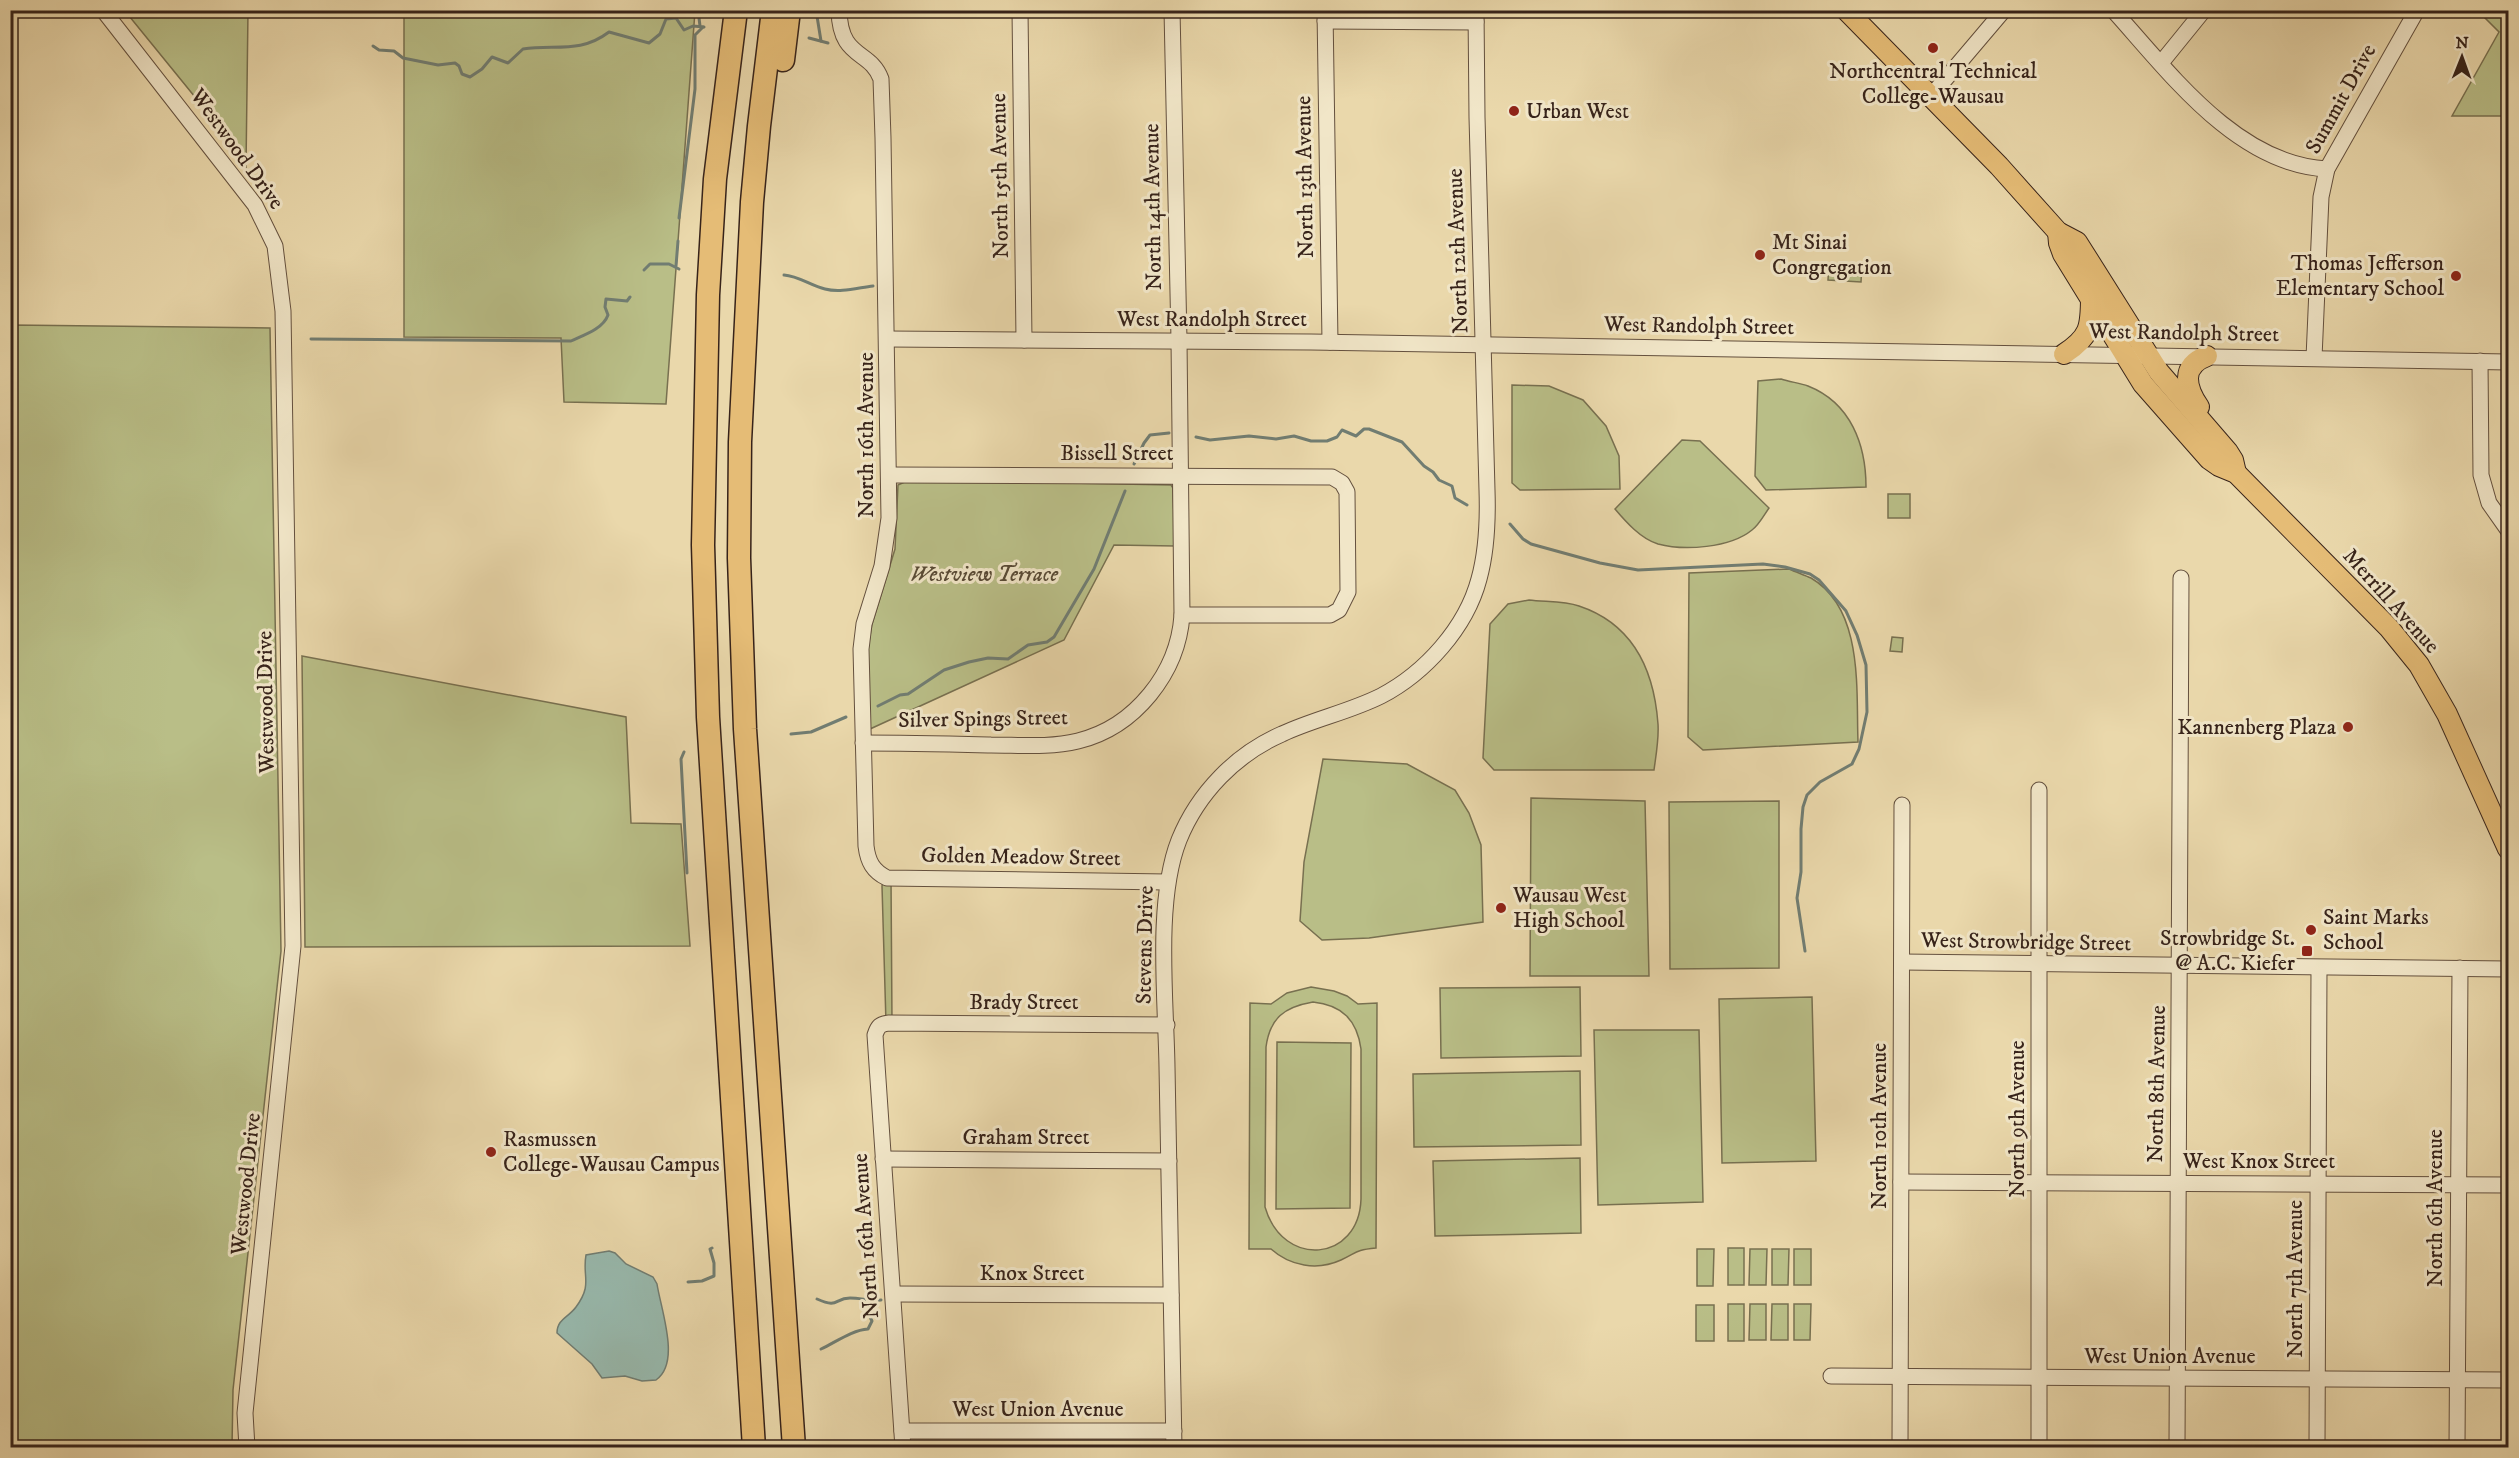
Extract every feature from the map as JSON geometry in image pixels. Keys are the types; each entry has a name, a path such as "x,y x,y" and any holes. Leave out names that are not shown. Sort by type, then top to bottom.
{"highway":[{"path":"728,10 715,179 705,383 702,525 709,739 754,1448"},
{"path":"715,179 736,10"},
{"path":"773,10 755,174 746,329 739,531 742,674 794,1448"},
{"path":"746,329 789,10"}],"main road":[{"name":"Merrill Avenue","path":"1846,10 2022,190 2058,232 2074,239 2159,372 2232,457 2236,473"},
{"name":"Merrill Avenue","path":"2058,232 2061,251 2143,384 2202,452 2215,464 2236,473 2384,623 2420,664 2447,714 2508,849"},
{"path":"2064,354 2079,343 2087,333 2091,320 2091,297"},
{"path":"2207,356 2194,363 2188,375 2187,387 2212,434"}],"street":[{"name":"Westwood Drive","path":"103,10 255,205 275,246 283,311 293,945 246,1402 246,1448"},
{"name":"North 16th Avenue","path":"839,10 839,23 845,42 878,72 880,79 890,475 887,542 864,624 861,649 866,846 867,856 875,871"},
{"name":"North 15th Avenue","path":"1020,10 1024,340"},
{"name":"North 14th Avenue","path":"1172,10 1180,475"},
{"path":"1931,96 2004,10"},
{"path":"2114,10 2196,99 2254,147 2296,166 2327,169"},
{"path":"2161,63 2204,10"},
{"name":"Summit Drive","path":"2314,358 2321,197 2327,169 2417,10"},
{"path":"1325,16 1476,16"},
{"name":"North 13th Avenue","path":"1325,16 1330,342"},
{"name":"North 12th Avenue","path":"1476,16 1488,490"},
{"name":"West Randolph Street","path":"888,339 1330,342 2148,354 2508,362"},
{"path":"2480,362 2481,475 2489,503 2508,530"},
{"name":"Bissell Street","path":"890,475 1332,477 1342,483 1347,492 1348,592 1339,610 1330,615 1182,615"},
{"name":"Silver Spings Street","path":"863,742 1046,745 1079,741 1095,735 1127,716 1155,689 1176,647 1182,615 1180,475"},
{"name":"Stevens Drive","path":"1174,1448 1166,908 1167,882 1180,838 1192,813 1215,783 1241,757 1284,732 1347,711 1382,696 1407,680 1437,653 1467,608 1478,582 1486,539 1488,490"},
{"name":"North 8th Avenue","path":"2177,1448 2181,578"},
{"name":"North 9th Avenue","path":"2038,1448 2041,964 2039,790"},
{"name":"North 10th Avenue","path":"1900,1448 1902,805"},
{"name":"Golden Meadow Street","path":"875,871 891,878 1167,882"},
{"name":"West Strowbridge Street","path":"1902,962 2508,969"},
{"name":"North 7th Avenue","path":"2317,1448 2319,968"},
{"name":"North 6th Avenue","path":"2457,1448 2460,968"},
{"name":"North 16th Avenue","path":"881,1024 875,1035 903,1448"},
{"name":"Brady Street","path":"881,1024 1167,1025"},
{"name":"Graham Street","path":"883,1159 1169,1161"},
{"name":"West Knox Street","path":"1901,1182 2508,1185"},
{"name":"Knox Street","path":"893,1294 1171,1295"},
{"name":"West Union Avenue","path":"1832,1376 2508,1380"},
{"name":"West Union Avenue","path":"902,1431 1174,1431"}],"green space":[{"path":"125,11 248,11 246,167 208,113"},
{"path":"404,11 695,11 666,404 564,402 561,338 404,337"},
{"path":"2478,11 2508,11 2508,116 2452,116 2499,32"},
{"path":"1829,263 1862,265 1861,282 1828,280"},
{"path":"11,325 270,328 281,951 233,1390 232,1447 11,1445"},
{"path":"1781,379 1808,386 1823,393 1845,414 1859,441 1866,487 1766,490 1755,476 1758,381"},
{"path":"1512,385 1549,386 1583,400 1606,426 1619,456 1620,489 1520,490 1512,483"},
{"path":"1682,440 1700,441 1769,508 1752,530 1732,541 1719,544 1693,547 1669,546 1652,542 1640,534 1615,509"},
{"name":"Westview Terrace","path":"909,480 1171,485 1175,546 1114,545 1064,640 870,729 867,659 869,642 872,624 895,549 898,485"},
{"path":"1888,494 1910,494 1910,518 1888,518"},
{"path":"1789,569 1811,578 1828,592 1840,609 1849,630 1856,675 1858,742 1703,750 1688,737 1689,573"},
{"path":"1529,600 1561,602 1579,606 1614,624 1627,637 1645,667 1656,704 1658,735 1654,770 1494,770 1483,758 1490,624 1508,604"},
{"path":"1892,637 1903,638 1902,652 1890,651"},
{"path":"302,656 626,717 631,823 681,824 690,946 305,947"},
{"path":"1323,759 1407,764 1455,790 1469,813 1481,845 1483,922 1369,938 1322,940 1300,921 1304,862"},
{"path":"1531,798 1645,801 1649,976 1530,976"},
{"path":"1779,801 1779,968 1670,969 1669,802"},
{"path":"884,876 891,878 892,1023 886,1023 882,886"},
{"path":"1311,987 1334,991 1358,1004 1377,1003 1376,1248 1360,1251 1323,1265 1295,1263 1271,1249 1249,1249 1250,1003 1271,1004 1287,993","holes":["1313,1002 1340,1011 1352,1022 1361,1049 1361,1199 1357,1220 1348,1236 1334,1246 1319,1250 1303,1248 1287,1241 1274,1227 1265,1207 1266,1047 1271,1028 1286,1011"]},
{"path":"1580,987 1581,1056 1441,1058 1440,988"},
{"path":"1812,997 1816,1161 1722,1163 1719,999"},
{"path":"1594,1030 1699,1030 1703,1202 1598,1205"},
{"path":"1277,1042 1351,1043 1350,1208 1276,1209"},
{"path":"1580,1071 1581,1145 1414,1147 1413,1074"},
{"path":"1580,1158 1581,1233 1435,1236 1433,1161"},
{"path":"1728,1248 1744,1248 1744,1285 1728,1285"},
{"path":"1697,1249 1714,1249 1713,1286 1697,1286"},
{"path":"1750,1249 1767,1249 1766,1285 1749,1285"},
{"path":"1772,1249 1789,1249 1788,1285 1772,1285"},
{"path":"1794,1249 1811,1249 1811,1285 1794,1285"},
{"path":"1728,1304 1744,1304 1744,1341 1728,1341"},
{"path":"1750,1304 1766,1304 1766,1340 1749,1340"},
{"path":"1772,1304 1788,1304 1788,1340 1771,1340"},
{"path":"1794,1304 1811,1304 1810,1340 1794,1340"},
{"path":"1696,1305 1714,1305 1714,1341 1696,1341"}],"water":[{"path":"609,1251 615,1253 626,1264 653,1277 657,1284 668,1349 663,1372 656,1380 642,1381 625,1376 602,1378 592,1364 557,1333 559,1324 576,1307 584,1292 586,1255"}],"waterway":[{"path":"698,10 700,26"},
{"path":"816,10 821,41"},
{"path":"373,46 379,50 394,51 403,58 438,65 455,63 462,74 470,77 482,69 492,57 508,63 523,49 577,46 598,39 609,32 649,43 660,34 666,19 676,18 684,30 693,26 704,27"},
{"path":"679,218 695,89 695,35 703,27"},
{"path":"809,38 828,43"},
{"path":"676,266 678,241"},
{"path":"644,270 650,264 669,264 679,269"},
{"path":"784,275 831,290 873,286"},
{"path":"311,339 571,341 593,331 606,320 608,315 605,307 606,299 627,301 630,297"},
{"path":"1196,437 1210,440 1249,436 1276,439 1294,436 1311,441 1327,441 1337,437 1342,430 1356,436 1364,429 1369,429 1402,442 1439,480 1452,486 1455,498 1467,505"},
{"path":"1134,464 1150,435 1169,433"},
{"path":"878,706 900,695 908,694 944,670 988,658 1008,659 1028,645 1047,642 1054,637 1094,569 1125,491"},
{"path":"1510,524 1523,539 1531,544 1600,563 1638,570 1763,564 1785,567 1810,574 1819,580 1846,611 1857,635 1866,665 1867,712 1859,749 1852,764 1820,782 1807,795 1803,807 1801,872 1797,898 1805,951"},
{"path":"791,734 811,732 846,717"},
{"path":"684,752 681,759 687,873"},
{"path":"688,1282 702,1281 714,1276 714,1263 710,1249 712,1248"},
{"path":"817,1299 829,1303 845,1298 881,1300"},
{"path":"821,1349 850,1334 868,1329 872,1321 866,1309 867,1301"}],"place":[{"name":"Northcentral Technical College-Wausau","path":"1933,48"},
{"name":"Urban West","path":"1514,111"},
{"name":"Mt Sinai Congregation","path":"1760,255"},
{"name":"Thomas Jefferson Elementary School","path":"2456,276"},
{"name":"Kannenberg Plaza","path":"2348,727"},
{"name":"Wausau West High School","path":"1501,908"},
{"name":"Saint Marks School","path":"2311,930"},
{"name":"Strowbridge St. @ A.C. Kiefer","path":"2307,951"},
{"name":"Rasmussen College-Wausau Campus","path":"491,1152"}]}
